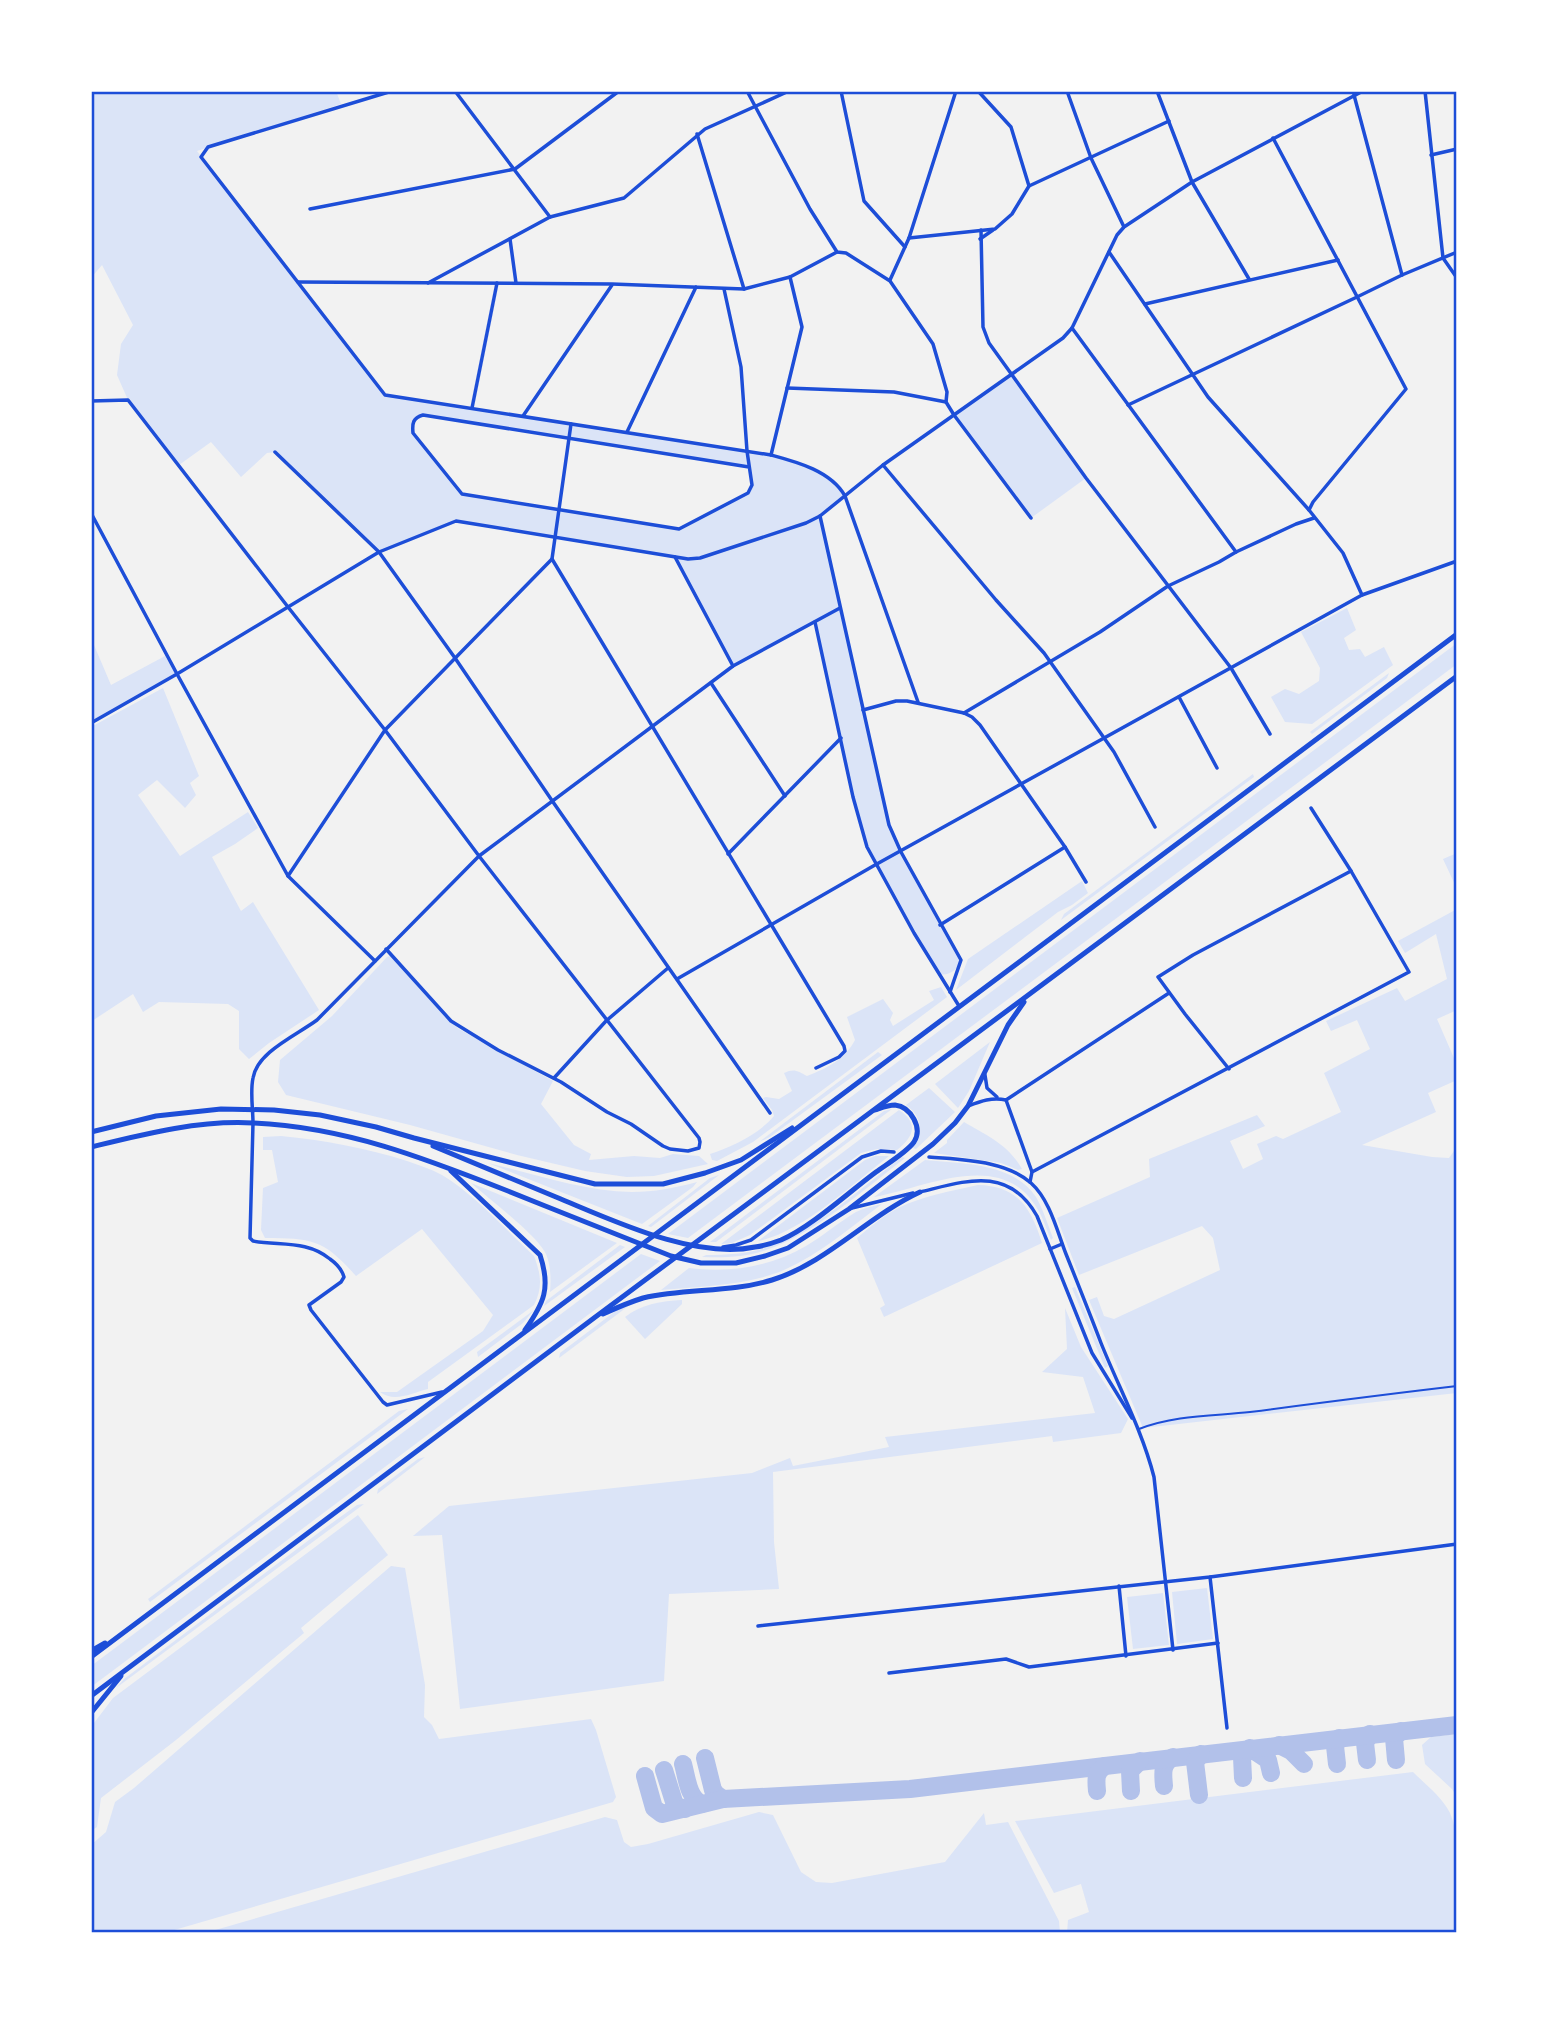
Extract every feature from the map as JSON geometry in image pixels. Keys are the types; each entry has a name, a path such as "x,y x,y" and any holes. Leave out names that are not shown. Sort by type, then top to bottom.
{"main road":[{"path":"91,1657 1457,634"},
{"path":"91,1696 868,1113 1457,676"},
{"path":"91,1147 183,1127 253,1123 320,1130 391,1147 447,1167 671,1256 701,1263 736,1263 788,1248 849,1209 933,1144 968,1106 1008,1025 1028,996"},
{"path":"91,1132 156,1116 221,1110 320,1115 595,1184 663,1184 723,1168 741,1160 847,1091"},
{"path":"414,1138 607,1218 675,1242 701,1248 735,1250 781,1240 801,1229 914,1142 917,1129 915,1120 906,1109 894,1105 868,1113"},
{"path":"447,1167 540,1255 546,1271 545,1290 539,1311 522,1336"},
{"path":"594,1318 642,1299 740,1288 772,1280 805,1265 888,1209 920,1192"},
{"path":"91,1651 128,1629"},
{"path":"91,1713 130,1666"}],"street":[{"path":"391,91 208,147 201,157 385,395 771,455 798,462 820,473 838,485 845,496 918,702"},
{"path":"455,91 550,217"},
{"path":"310,209 515,169 619,91"},
{"path":"747,91 810,209 837,252"},
{"path":"426,284 550,217 624,198 705,129 789,91"},
{"path":"841,91 864,201 905,247"},
{"path":"890,281 909,237 956,91"},
{"path":"978,91 1011,127 1029,186"},
{"path":"1067,91 1091,158 1124,227"},
{"path":"1157,91 1192,182 1250,279"},
{"path":"91,723 379,552 456,521 688,559 700,558 806,523 820,516 884,465 1063,338 1072,328 1117,235 1124,227 1192,182 1363,91"},
{"path":"1425,91 1443,258 1457,278"},
{"path":"1354,95 1402,275"},
{"path":"980,239 1012,214 1029,186 1169,121"},
{"path":"697,135 744,289"},
{"path":"1273,138 1406,389 1309,510"},
{"path":"1431,155 1457,149"},
{"path":"909,237 995,229"},
{"path":"981,230 983,327 989,343 1231,668 1270,734"},
{"path":"510,239 516,283"},
{"path":"298,282 612,284 744,289 790,277 837,252 846,253 890,281 933,344 947,392 946,402 1031,518"},
{"path":"1109,252 1193,375 1227,419 1309,510 1343,553 1362,595"},
{"path":"1128,405 1402,275 1457,252"},
{"path":"1145,304 1338,260"},
{"path":"771,455 802,327 790,277"},
{"path":"472,408 497,283"},
{"path":"523,416 612,284"},
{"path":"627,432 696,288"},
{"path":"724,289 741,367 752,485 748,493 680,529 462,494 412,433 412,422 423,415 749,467"},
{"path":"1072,328 1236,552"},
{"path":"787,388 894,392 946,402"},
{"path":"91,401 128,400 699,1138 699,1148 688,1152 663,1146 554,1078 498,1050 452,1021 386,949"},
{"path":"288,876 385,730 552,559 570,424"},
{"path":"275,452 379,552 770,1114"},
{"path":"884,465 996,600 1044,653 1114,752 1155,827"},
{"path":"91,513 288,876 375,961"},
{"path":"820,516 889,825 901,852 961,960 950,992"},
{"path":"964,713 1100,632 1168,586 1296,524 1314,519"},
{"path":"674,557 733,666"},
{"path":"552,559 844,1046 845,1051 839,1057 816,1068"},
{"path":"677,979 876,865 1362,595 1457,561"},
{"path":"448,1391 387,1405 309,1305 344,1277 334,1262 320,1252 304,1246 253,1241 250,1238 253,1078 257,1065 269,1051 317,1020 479,856 733,666 840,608"},
{"path":"815,622 862,834 876,865 960,1007"},
{"path":"711,683 785,796"},
{"path":"1180,697 1217,768"},
{"path":"863,710 896,701 918,702 972,717 1065,847 1086,881"},
{"path":"727,854 841,738"},
{"path":"1032,1172 1409,972 1311,808"},
{"path":"940,925 1065,847"},
{"path":"1229,1069 1158,977 1193,955 1351,871"},
{"path":"554,1078 606,1021 668,968"},
{"path":"968,1106 998,1098 1006,1100 1170,993"},
{"path":"985,1072 987,1088 998,1098"},
{"path":"1006,1100 1032,1172 1030,1182"},
{"path":"701,1248 736,1245 751,1240 862,1157 881,1151 894,1152"},
{"path":"929,1157 990,1165 1008,1171 1030,1182 1041,1196 1148,1453 1154,1477 1173,1650"},
{"path":"849,1209 978,1180 990,1180 1013,1190 1032,1207 1091,1353 1138,1429"},
{"path":"1050,1250 1062,1244"},
{"path":"758,1626 1210,1577 1457,1544"},
{"path":"1210,1577 1227,1728"},
{"path":"1119,1586 1126,1656"},
{"path":"889,1673 1006,1659 1028,1667 1217,1643"}],"lane":[{"path":"1138,1429 1154,1423 1197,1416 1457,1386"}],"shaded area":[{"path":"91,91 336,91 341,104 197,151 385,395 774,456 801,464 826,476 837,485 845,496 820,516 893,837 961,960 957,967 952,972 938,974 875,865 862,834 815,622 733,666 674,557 456,521 379,552 275,452 267,453 241,477 211,442 179,465 128,400 117,375 121,344 133,325 102,265 91,278","holes":["423,415 749,467 752,485 748,493 679,529 462,494 413,433 416,417"]},
{"path":"1011,375 1086,478 1031,518 954,415"},
{"path":"1347,608 1356,630 1344,638 1349,650 1360,649 1365,657 1384,647 1393,665 1312,724 1285,722 1271,697 1285,689 1299,694 1319,681 1320,668 1301,632"},
{"path":"91,638 111,685 165,656 177,674 91,723"},
{"path":"1457,643 1457,664 688,1238 668,1234"},
{"path":"1389,673 1387,678 1312,734 1310,732"},
{"path":"163,688 199,776 190,783 196,795 185,808 157,780 138,795 180,856 248,812 258,828 212,857 241,911 253,902 319,1010 249,1059 239,1049 239,1011 228,1004 159,1002 143,1012 133,994 92,1021 91,727"},
{"path":"1253,774 1254,777 1061,920 1064,914"},
{"path":"1457,853 1457,889 1443,859"},
{"path":"1082,881 1088,893 1058,912 956,990 968,959"},
{"path":"1457,909 1457,1010 1437,1019 1457,1065 1457,1080 1428,1093 1436,1112 1362,1145 1449,1158 1457,1149 1457,1393 1143,1428 1089,1300 1097,1297 1104,1316 1114,1319 1220,1270 1213,1238 1202,1226 1079,1275 1057,1218 1150,1177 1149,1159 1257,1115 1265,1126 1230,1141 1243,1169 1263,1159 1257,1144 1276,1136 1283,1139 1341,1112 1324,1073 1370,1049 1357,1020 1331,1031 1326,1021 1397,988 1405,1001 1447,979 1436,934 1405,953 1398,941"},
{"path":"390,956 459,1029 553,1081 541,1104 574,1145 591,1154 589,1160 634,1156 660,1158 673,1154 699,1156 708,1164 654,1176 627,1177 585,1171 286,1095 278,1082 280,1060 332,1016"},
{"path":"941,987 947,997 753,1142 717,1161 712,1160 710,1154 745,1139 761,1129 774,1116 763,1098 779,1099 792,1091 784,1073 796,1071 807,1076 829,1066 846,1053 855,1040 847,1017 883,999 893,1013 890,1020 893,1026 934,1000 929,991"},
{"path":"990,1042 969,1091 958,1108 935,1084"},
{"path":"878,1052 882,1055 770,1137 759,1142"},
{"path":"929,1088 955,1112 916,1149 913,1148 919,1136 920,1125 915,1114 906,1105"},
{"path":"892,1109 716,1242 710,1242 884,1111"},
{"path":"899,1110 910,1120 912,1130 897,1150 877,1149 861,1153 750,1235 732,1243 721,1244"},
{"path":"964,1122 1004,1147 1022,1169 1001,1163 934,1153 947,1143"},
{"path":"281,1136 345,1145 392,1156 433,1171 454,1183 478,1202 534,1256 540,1281 534,1305 428,1382 428,1389 397,1397 380,1392 397,1392 483,1331 493,1315 422,1229 356,1276 326,1248 295,1239 265,1238 261,1230 263,1188 278,1182 272,1150 263,1150 263,1137"},
{"path":"875,1156 889,1156 809,1218 775,1236 758,1241 865,1160"},
{"path":"902,1157 905,1158 838,1210 784,1243 751,1254 702,1257 751,1252 801,1232"},
{"path":"925,1160 970,1164 1014,1177 1036,1197 1053,1238 1051,1240 1035,1205 1020,1188 1002,1179 981,1175 960,1177 874,1197"},
{"path":"488,1163 577,1185 614,1191 656,1190 697,1182 642,1224"},
{"path":"719,1175 651,1227 648,1226 710,1178"},
{"path":"471,1183 617,1243 550,1292 549,1263 541,1246"},
{"path":"978,1185 1003,1190 1021,1201 1033,1219 1042,1243 884,1317 880,1308 885,1305 857,1238 898,1208 937,1194"},
{"path":"882,1204 823,1248 784,1270 739,1282 661,1290 689,1268 735,1269 778,1259 806,1246 856,1212"},
{"path":"620,1245 625,1247 544,1306 546,1301"},
{"path":"641,1254 660,1261 91,1687 91,1666"},
{"path":"1075,1287 1108,1366 1105,1368 1072,1288"},
{"path":"682,1300 682,1304 645,1339 625,1317 652,1304"},
{"path":"631,1304 559,1358 560,1353 617,1310"},
{"path":"1065,1308 1081,1347 1128,1419 1121,1433 1053,1442 1052,1436 773,1472 774,1542 779,1589 669,1594 664,1681 460,1709 442,1535 413,1536 449,1506 752,1473 790,1458 793,1466 889,1447 885,1437 1095,1413 1083,1377 1042,1372 1067,1349"},
{"path":"534,1310 523,1323 478,1357 477,1352"},
{"path":"408,1409 150,1602 148,1599 399,1411"},
{"path":"425,1457 377,1494 378,1489 418,1459"},
{"path":"364,1504 116,1688 124,1679 325,1528 357,1505"},
{"path":"358,1515 388,1555 301,1628 304,1633 176,1740 101,1798 97,1827 91,1831 91,1727 113,1698"},
{"path":"391,1566 405,1568 425,1685 424,1717 432,1725 439,1739 591,1719 616,1797 613,1802 164,1933 91,1933 91,1845 106,1832 115,1802"},
{"path":"1207,1588 1213,1639 1177,1644 1172,1592"},
{"path":"1163,1593 1169,1645 1133,1649 1127,1597"},
{"path":"1457,1734 1457,1797 1425,1764 1422,1745 1431,1737"},
{"path":"1413,1772 1443,1802 1454,1825 1458,1855 1457,1933 1067,1933 1068,1920 1089,1912 1081,1884 1054,1893 1015,1821"},
{"path":"759,1812 773,1815 801,1872 816,1882 832,1883 945,1862 984,1813 986,1825 1008,1822 1059,1921 1060,1933 205,1933 605,1817 617,1820 624,1842 631,1847"}],"taxiway":[{"path":"1097,1791 1096,1780 1105,1766 1457,1725"},
{"path":"1396,1760 1394,1738 1401,1731"},
{"path":"1367,1760 1365,1743 1370,1734"},
{"path":"1337,1764 1335,1746 1339,1738"},
{"path":"1279,1745 1291,1751 1304,1764"},
{"path":"1243,1778 1242,1757 1250,1748 1268,1760 1271,1773"},
{"path":"1199,1795 1195,1762 1201,1754"},
{"path":"1164,1786 1165,1766 1173,1757"},
{"path":"705,1758 713,1790 723,1799"},
{"path":"1131,1791 1130,1771 1140,1761"},
{"path":"683,1764 691,1792 702,1804"},
{"path":"645,1776 654,1808 662,1814 723,1799 910,1789 1105,1766"},
{"path":"664,1770 675,1805 685,1809"}]}
